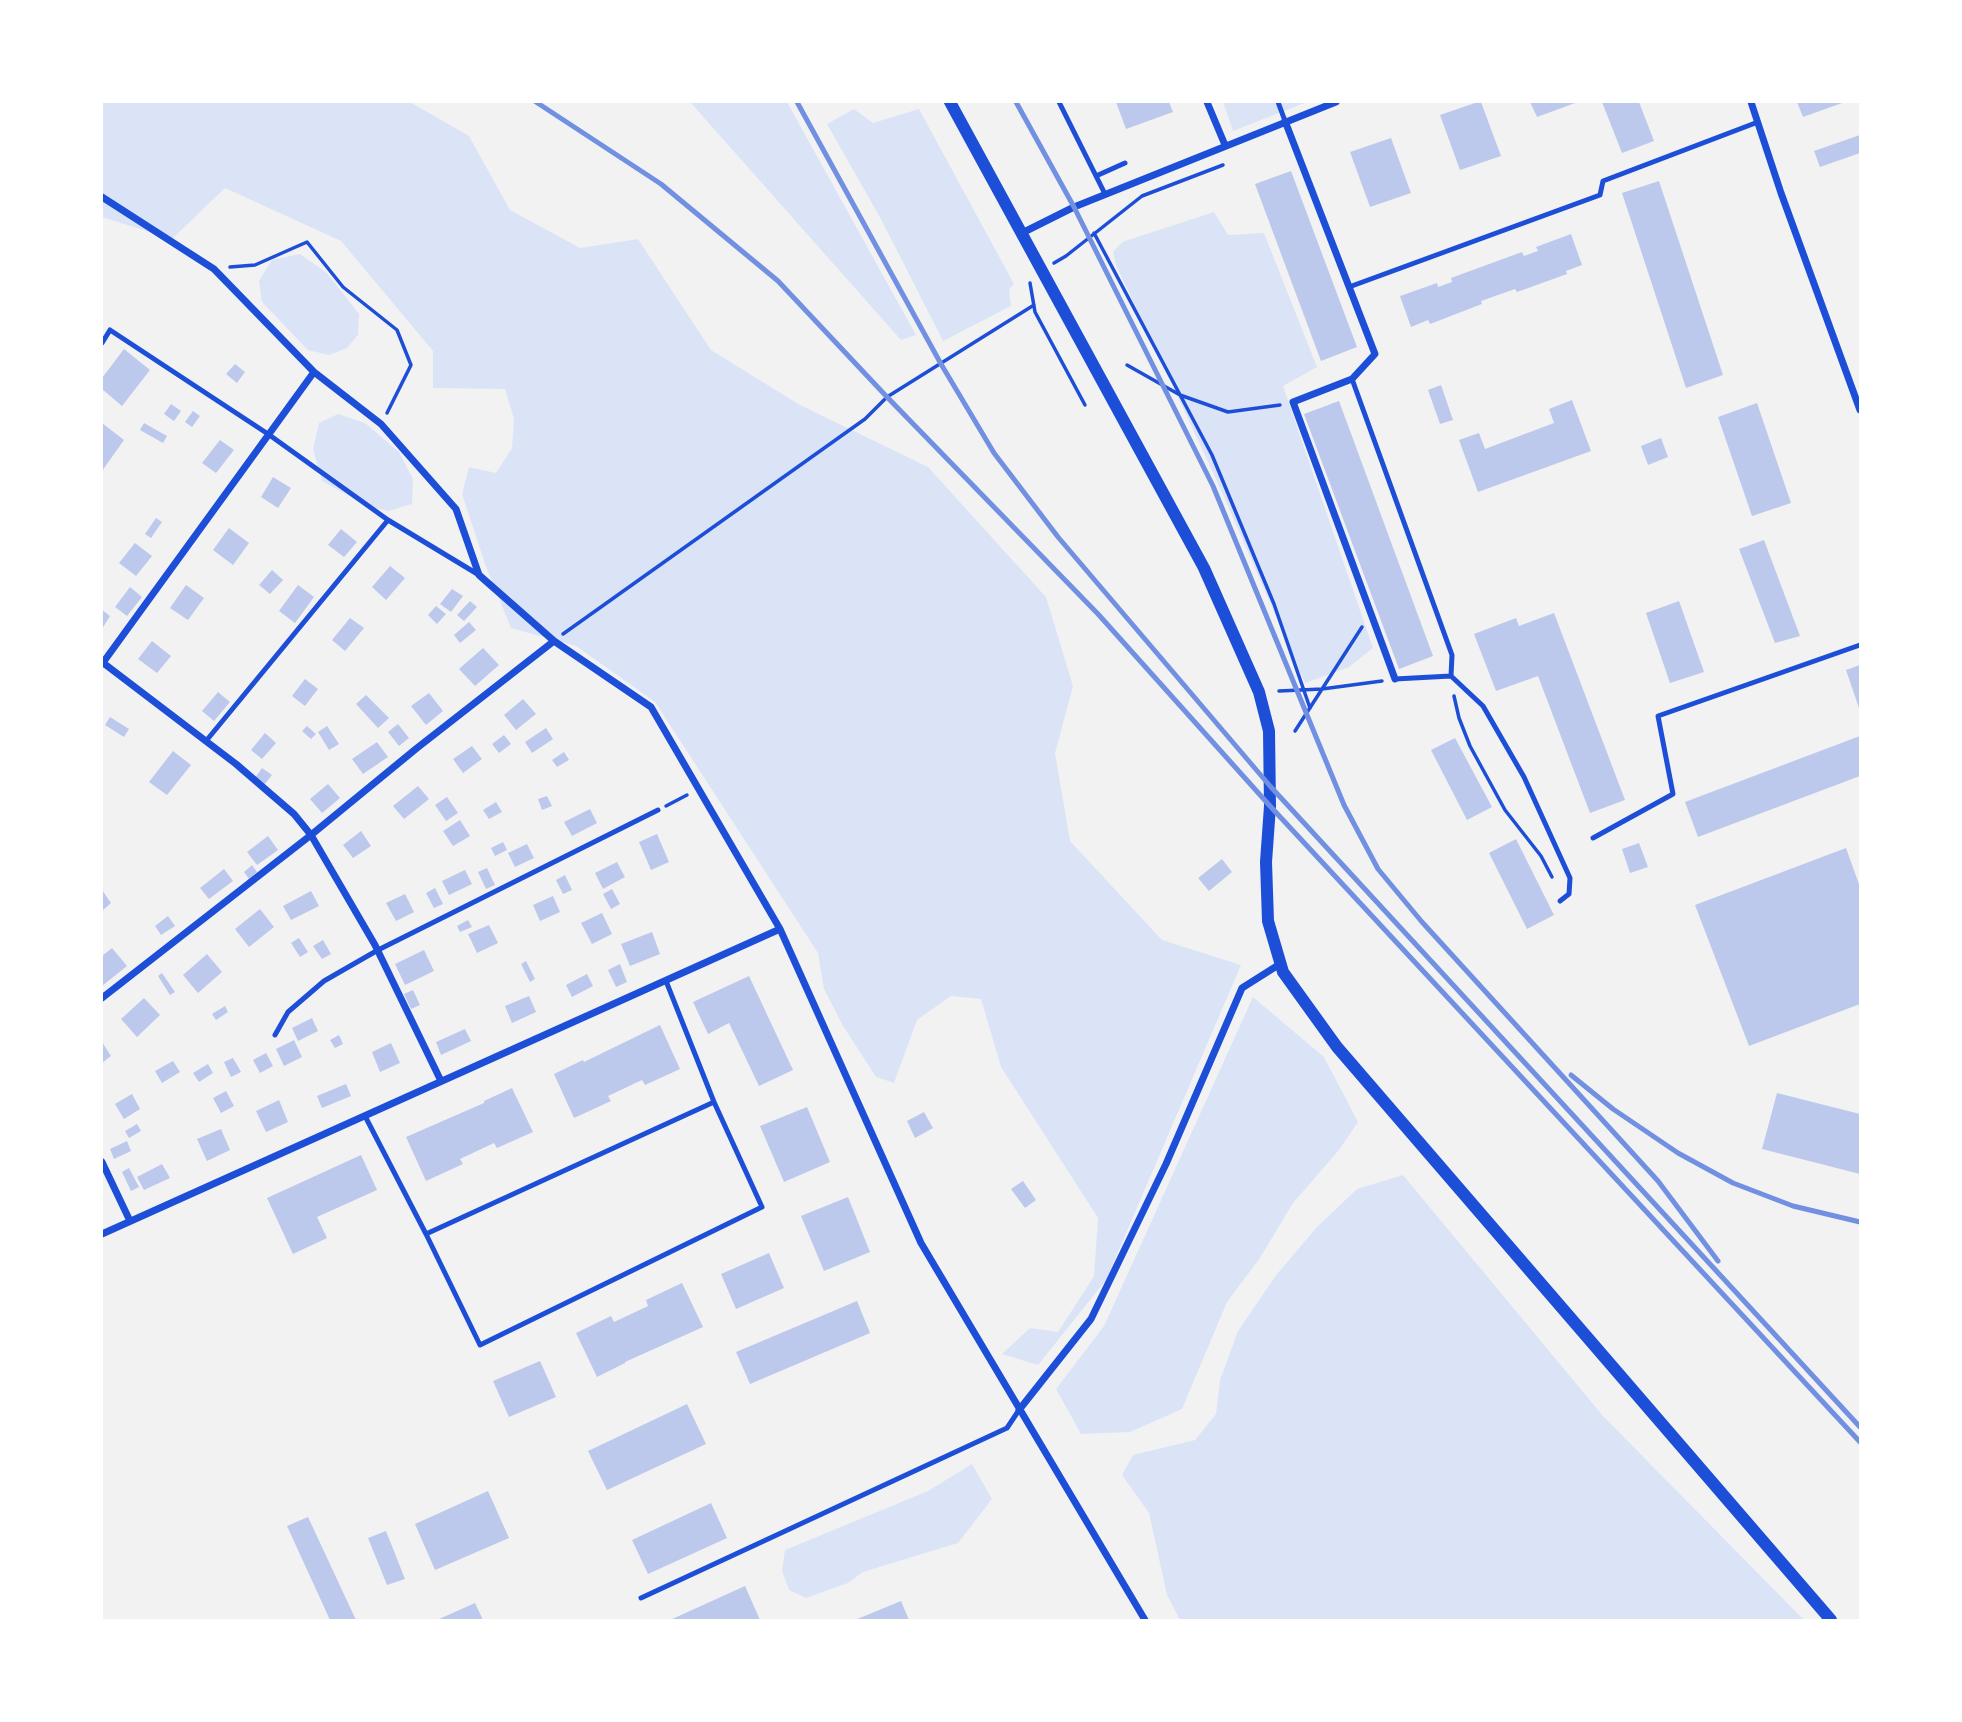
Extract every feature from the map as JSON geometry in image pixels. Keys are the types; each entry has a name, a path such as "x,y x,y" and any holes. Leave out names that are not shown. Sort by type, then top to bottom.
{"street":[{"path":"950,102 1204,568 1259,692 1269,731 1270,806 1266,862 1268,921 1283,972 1337,1047 1831,1620"},
{"path":"1207,102 1225,145"},
{"path":"1022,233 1105,194 1336,102"},
{"path":"1751,102 1860,410"},
{"path":"1286,121 1375,355 1352,379 1293,402 1395,679"},
{"path":"102,197 214,269 314,372 382,424 456,509 479,575 554,641 651,707 780,929 921,1243 1146,1620"},
{"path":"314,372 102,663 206,741 294,814 311,835 378,950 441,1082"},
{"path":"102,998 554,641"},
{"path":"102,1234 780,929"},
{"path":"1019,1410 1091,1319 1166,1164 1242,988 1280,964"},
{"path":"102,1162 130,1221"}],"lane":[{"path":"1059,102 1105,194"},
{"path":"1278,102 1286,121"},
{"path":"1349,286 1600,195 1603,181 1758,122"},
{"path":"1096,176 1125,163"},
{"path":"102,343 110,330 268,434 388,520 479,575"},
{"path":"1352,379 1452,655 1451,676"},
{"path":"206,741 388,520"},
{"path":"1592,838 1673,794 1658,716 1860,645"},
{"path":"1395,679 1451,676 1483,706 1524,777 1570,878 1569,894 1560,901"},
{"path":"275,1035 288,1012 324,981 378,950 658,810"},
{"path":"365,1116 480,1345 762,1207 714,1102 666,981"},
{"path":"426,1234 714,1102"},
{"path":"641,1598 1007,1428 1019,1410"}],"path":[{"path":"1085,405 1035,312 1029,276 1066,256 1142,196 1223,165"},
{"path":"1094,233 1212,455 1274,604 1310,708"},
{"path":"214,269 255,265 307,242 343,287 397,330 402,342 411,365 382,424"},
{"path":"554,641 865,419 887,397 1034,305"},
{"path":"1126,365 1180,395 1228,412 1269,408 1293,402"},
{"path":"1295,731 1371,614"},
{"path":"1451,676 1459,718 1470,746 1505,810 1541,856 1552,877"},
{"path":"1279,691 1322,689 1395,679"},
{"path":"658,810 699,789"}],"shaded area":[{"path":"102,102 410,102 469,136 510,210 580,248 638,239 711,350 800,405 928,467 1046,597 1073,686 1055,753 1070,841 1162,940 1241,965 1106,1280 1038,1365 1002,1354 1030,1328 1058,1332 1094,1276 1098,1218 1001,1067 981,999 951,996 917,1020 894,1083 876,1077 843,1026 824,989 818,953 655,702 576,646 511,628 485,564 462,494 469,467 496,473 512,448 514,419 505,389 433,388 433,351 341,241 225,188 172,239 102,217"},
{"path":"690,102 787,102 916,335 901,340"},
{"path":"1223,102 1307,102 1233,131"},
{"path":"854,109 873,123 919,109 1014,284 1009,289 1011,306 943,341 882,221 827,124"},
{"path":"1214,212 1228,235 1264,233 1317,367 1283,386 1373,648 1349,667 1305,683 1217,481 1116,265 1113,252 1122,242"},
{"path":"300,254 327,273 359,314 358,335 347,348 329,355 308,350 262,302 259,281 272,260"},
{"path":"338,414 365,423 399,452 413,479 412,504 388,511 367,506 322,481 313,449 319,423"},
{"path":"1253,997 1324,1057 1358,1122 1339,1150 1293,1203 1260,1258 1227,1302 1182,1409 1130,1432 1081,1434 1056,1389 1104,1326"},
{"path":"1403,1175 1603,1416 1804,1620 1180,1620 1167,1595 1149,1513 1122,1475 1133,1455 1195,1440 1216,1414 1220,1380 1238,1331 1277,1274 1317,1227 1357,1189"},
{"path":"972,1464 992,1499 958,1543 863,1572 848,1583 806,1598 789,1590 782,1571 785,1550 928,1491"}],"building":[{"path":"1116,102 1169,102 1173,112 1126,129"},
{"path":"1481,102 1501,156 1460,170 1440,115"},
{"path":"1530,102 1578,102 1537,117"},
{"path":"1602,102 1639,102 1654,141 1622,153"},
{"path":"1797,102 1845,102 1803,117"},
{"path":"1860,135 1860,153 1820,167 1814,151"},
{"path":"1391,138 1411,193 1370,207 1350,152"},
{"path":"1291,171 1357,347 1321,361 1255,184"},
{"path":"1659,181 1723,375 1686,388 1622,193"},
{"path":"1571,234 1582,265 1566,271 1567,274 1517,292 1515,289 1481,301 1482,304 1430,324 1428,320 1411,327 1400,296 1437,283 1438,287 1452,282 1451,278 1522,252 1524,256 1538,251 1536,247"},
{"path":"124,349 150,370 122,406 102,389 102,378"},
{"path":"235,364 245,372 237,383 226,374"},
{"path":"1441,385 1453,420 1440,424 1428,390"},
{"path":"1572,400 1591,451 1478,492 1459,440 1479,433 1485,449 1554,423 1549,409"},
{"path":"1339,401 1433,656 1399,669 1304,414"},
{"path":"1757,403 1791,503 1752,516 1718,417"},
{"path":"171,404 181,411 174,421 164,414"},
{"path":"193,411 200,416 192,427 185,422"},
{"path":"102,423 124,440 102,471"},
{"path":"144,423 167,436 163,443 140,430"},
{"path":"1661,438 1668,457 1648,465 1641,446"},
{"path":"220,440 234,450 216,473 202,463"},
{"path":"273,477 291,488 278,508 261,497"},
{"path":"156,518 162,522 151,538 145,534"},
{"path":"229,528 249,543 233,565 213,550"},
{"path":"341,529 357,542 344,557 328,545"},
{"path":"1764,540 1800,636 1775,643 1739,549"},
{"path":"135,543 152,556 136,576 119,563"},
{"path":"390,566 405,578 386,600 372,587"},
{"path":"272,570 283,580 270,594 259,585"},
{"path":"186,585 204,598 188,620 170,608"},
{"path":"298,585 314,597 295,623 279,611"},
{"path":"130,587 142,597 127,616 115,607"},
{"path":"452,589 463,596 451,612 440,604"},
{"path":"470,601 477,607 464,621 457,615"},
{"path":"1679,601 1704,672 1670,683 1646,613"},
{"path":"436,606 446,614 437,624 428,615"},
{"path":"102,610 110,616 102,629"},
{"path":"1554,613 1625,800 1590,813 1538,676 1496,691 1474,634 1516,618 1519,626"},
{"path":"350,618 364,628 345,651 332,640"},
{"path":"469,622 476,630 460,643 454,635"},
{"path":"152,641 171,656 157,673 138,659"},
{"path":"483,648 499,665 475,686 459,669"},
{"path":"1860,665 1860,711 1846,670"},
{"path":"305,679 318,689 305,706 292,696"},
{"path":"218,692 230,702 214,721 202,711"},
{"path":"429,693 443,711 426,725 411,706"},
{"path":"366,695 389,718 378,728 356,704"},
{"path":"523,699 536,714 516,730 504,715"},
{"path":"110,717 129,729 124,737 105,725"},
{"path":"398,724 409,738 399,746 388,732"},
{"path":"307,726 316,734 311,739 302,731"},
{"path":"327,726 339,744 329,750 318,732"},
{"path":"546,728 553,739 532,753 525,742"},
{"path":"265,733 276,743 262,759 251,750"},
{"path":"504,735 511,744 499,753 492,744"},
{"path":"1860,736 1860,776 1698,837 1685,802"},
{"path":"1455,738 1492,807 1467,820 1431,750"},
{"path":"377,742 388,757 363,774 352,759"},
{"path":"472,746 482,759 463,773 453,759"},
{"path":"173,751 191,765 167,795 149,782"},
{"path":"564,752 569,760 557,767 552,760"},
{"path":"262,768 272,775 264,785 255,778"},
{"path":"328,784 340,798 322,813 310,799"},
{"path":"418,786 429,799 404,819 393,806"},
{"path":"547,796 552,806 542,810 538,799"},
{"path":"447,797 458,813 446,821 435,805"},
{"path":"496,802 502,812 489,819 483,810"},
{"path":"590,809 597,823 572,836 564,822"},
{"path":"460,820 470,836 453,846 443,831"},
{"path":"361,831 371,846 353,858 343,845"},
{"path":"657,834 669,862 651,870 639,842"},
{"path":"268,836 278,850 257,865 247,852"},
{"path":"1516,839 1554,915 1527,929 1489,853"},
{"path":"503,842 507,850 495,856 491,848"},
{"path":"1639,843 1648,867 1630,873 1622,849"},
{"path":"527,844 534,858 515,867 508,853"},
{"path":"1846,848 1860,887 1860,1004 1749,1046 1695,905"},
{"path":"1222,859 1232,872 1209,891 1198,878"},
{"path":"617,862 625,877 603,889 595,873"},
{"path":"252,865 257,872 249,879 244,872"},
{"path":"487,868 495,885 486,889 478,872"},
{"path":"224,869 233,881 209,899 200,888"},
{"path":"465,870 472,884 449,895 442,881"},
{"path":"565,875 572,890 563,894 556,880"},
{"path":"435,888 443,904 434,908 426,893"},
{"path":"612,889 620,904 611,909 603,894"},
{"path":"102,890 111,903 102,911"},
{"path":"311,891 319,906 291,920 283,906"},
{"path":"405,894 414,912 396,921 386,903"},
{"path":"553,896 560,912 540,921 533,905"},
{"path":"260,909 274,927 249,947 235,929"},
{"path":"602,913 612,934 592,944 581,923"},
{"path":"168,916 175,926 161,935 155,926"},
{"path":"468,920 472,927 460,932 457,926"},
{"path":"489,925 498,943 477,953 468,934"},
{"path":"652,932 660,954 630,966 621,944"},
{"path":"299,938 308,952 300,957 291,943"},
{"path":"323,940 331,954 322,959 313,946"},
{"path":"112,948 127,966 102,986 102,956"},
{"path":"424,950 434,971 405,985 395,964"},
{"path":"207,954 222,972 198,993 183,975"},
{"path":"526,961 535,979 530,982 521,964"},
{"path":"620,964 627,982 616,987 608,970"},
{"path":"162,973 175,992 170,995 158,976"},
{"path":"587,974 593,986 572,997 566,985"},
{"path":"749,976 793,1070 759,1086 729,1023 708,1034 693,1002"},
{"path":"413,990 420,1005 411,1009 404,994"},
{"path":"529,996 536,1012 512,1023 505,1006"},
{"path":"144,998 160,1015 137,1037 121,1019"},
{"path":"225,1006 228,1012 216,1020 212,1014"},
{"path":"312,1018 318,1031 298,1041 292,1028"},
{"path":"660,1025 680,1069 645,1085 642,1080 608,1096 611,1101 574,1118 554,1074"},
{"path":"465,1029 471,1041 441,1055 436,1042"},
{"path":"339,1035 343,1044 335,1048 330,1040"},
{"path":"294,1040 302,1057 284,1066 276,1049"},
{"path":"102,1042 111,1056 102,1063"},
{"path":"391,1043 400,1063 380,1072 372,1052"},
{"path":"266,1053 273,1066 260,1073 253,1060"},
{"path":"233,1058 241,1072 231,1077 224,1062"},
{"path":"173,1061 180,1072 162,1083 155,1071"},
{"path":"208,1064 213,1073 199,1082 193,1073"},
{"path":"346,1084 351,1096 322,1108 317,1096"},
{"path":"512,1088 533,1132 497,1148 494,1143 460,1159 463,1164 426,1181 406,1137"},
{"path":"226,1091 234,1106 221,1113 213,1098"},
{"path":"1777,1093 1860,1114 1860,1174 1762,1149"},
{"path":"132,1094 140,1109 124,1119 115,1104"},
{"path":"279,1100 288,1122 266,1132 256,1111"},
{"path":"807,1107 830,1162 784,1182 760,1126"},
{"path":"924,1112 933,1128 915,1138 907,1121"},
{"path":"137,1124 141,1131 129,1138 125,1131"},
{"path":"221,1129 230,1150 207,1161 197,1139"},
{"path":"127,1141 131,1151 114,1159 110,1149"},
{"path":"361,1155 377,1190 317,1217 327,1238 293,1254 267,1198"},
{"path":"162,1164 170,1178 144,1190 137,1177"},
{"path":"129,1168 139,1187 131,1191 122,1172"},
{"path":"1023,1181 1036,1200 1025,1208 1011,1189"},
{"path":"848,1197 870,1252 824,1271 801,1216"},
{"path":"769,1253 784,1288 736,1309 721,1274"},
{"path":"682,1283 703,1327 597,1377 576,1333 611,1316 614,1322 648,1306 646,1300"},
{"path":"857,1301 870,1333 750,1384 736,1352"},
{"path":"540,1361 556,1397 509,1417 493,1381"},
{"path":"687,1404 706,1444 607,1490 588,1451"},
{"path":"488,1491 509,1538 435,1570 415,1524"},
{"path":"711,1503 727,1538 648,1574 632,1540"},
{"path":"308,1517 356,1620 330,1620 287,1526"},
{"path":"386,1531 405,1579 387,1585 368,1538"},
{"path":"745,1586 760,1620 670,1620"},
{"path":"901,1601 909,1620 855,1620"},
{"path":"475,1603 483,1620 437,1620"}],"railway":[{"path":"536,102 661,184 778,281 1098,614 1270,806 1860,1442"},
{"path":"797,102 941,364 994,453 1058,537 1270,786 1860,1427"},
{"path":"1016,102 1074,207 1213,486 1344,805 1378,869 1422,922 1658,1181 1718,1261"},
{"path":"1571,1075 1613,1109 1678,1153 1733,1183 1793,1206 1860,1222"}]}
